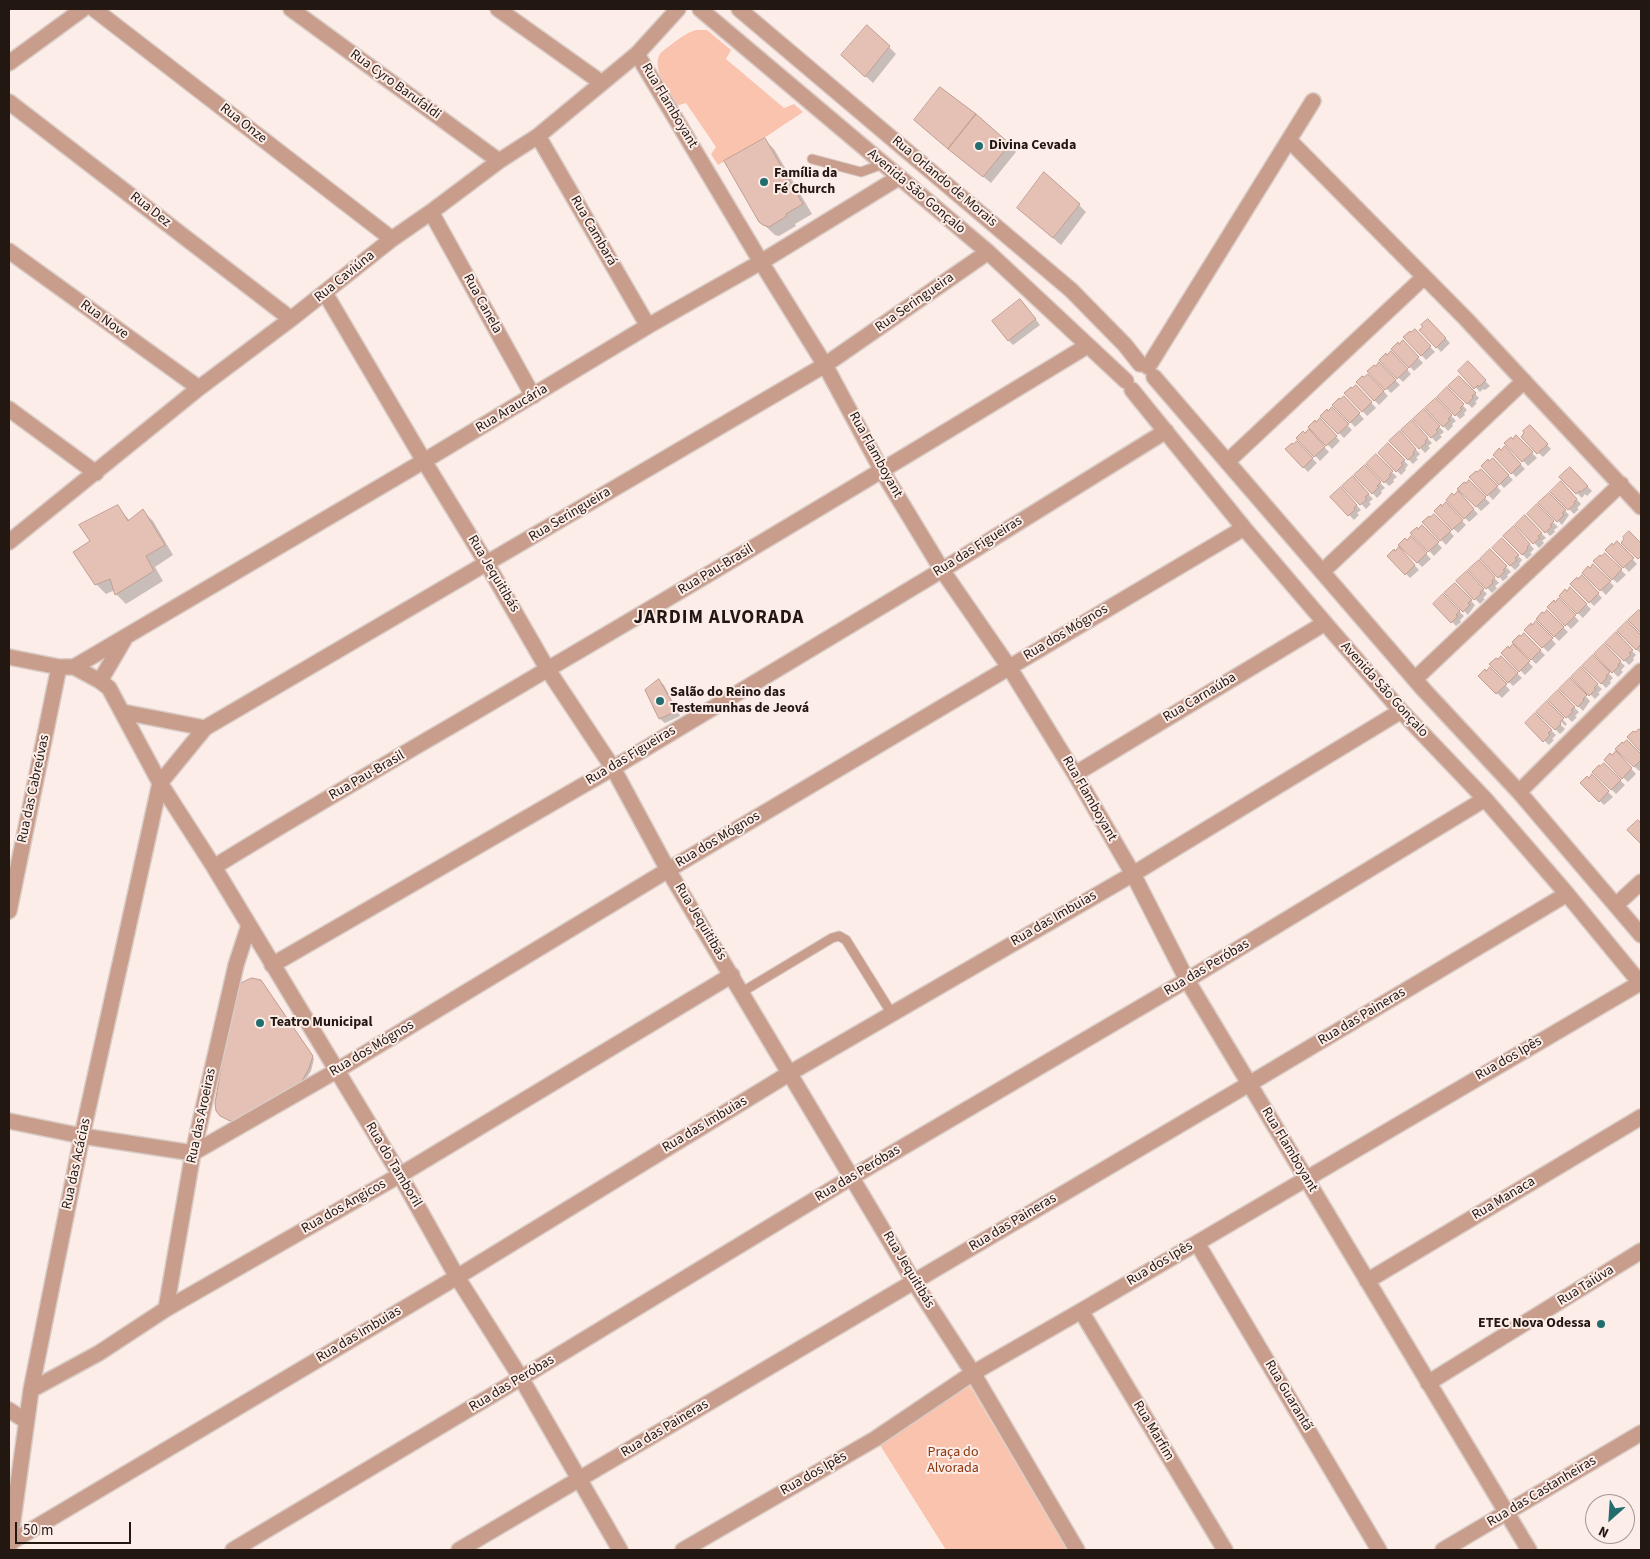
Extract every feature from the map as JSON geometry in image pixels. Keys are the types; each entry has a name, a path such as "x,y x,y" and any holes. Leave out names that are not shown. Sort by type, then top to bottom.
{"street":[{"path":"9,63 83,9"},
{"name":"Rua Onze","path":"94,9 392,238"},
{"name":"Rua Cyro Barufaldi","path":"291,9 499,161"},
{"path":"498,9 602,84"},
{"name":"Rua Caviúna","path":"9,542 199,388 292,319 392,238 499,161 538,136 637,54 678,9"},
{"name":"Avenida São Gonçalo","path":"700,9 988,252 1129,385 1244,528 1324,623 1400,710 1484,799 1641,984"},
{"name":"Rua Orlando de Morais","path":"739,9 1072,290 1147,369"},
{"name":"Rua Flamboyant","path":"637,54 825,365 882,471 942,570 1009,667 1075,774 1132,874 1187,980 1529,1550"},
{"path":"790,85 809,69"},
{"path":"1147,369 1313,101"},
{"name":"Rua Dez","path":"9,102 292,319"},
{"name":"Rua Cambará","path":"538,136 648,326"},
{"path":"1289,140 1424,277 1641,506"},
{"name":"Rua Araucária","path":"74,667 424,462 648,326 761,262 898,178"},
{"name":"Rua Canela","path":"430,212 533,396"},
{"name":"Rua Nove","path":"9,251 199,388"},
{"name":"Rua Seringueira","path":"160,783 206,728 825,365 988,252"},
{"path":"1227,462 1424,277"},
{"name":"Rua Jequitibás","path":"325,293 548,670 613,768 668,870 914,1282 973,1373 1077,1550"},
{"name":"Rua Pau-Brasil","path":"214,866 548,670 882,471 1087,346"},
{"path":"1147,369 1153,383 1149,388 1138,392 1129,385 1125,376 1127,371 1134,365 1147,369 1415,680 1519,792 1641,935"},
{"path":"1322,572 1524,381"},
{"path":"9,409 96,473"},
{"name":"Rua das Figueiras","path":"272,965 613,768 942,570 1166,431"},
{"path":"1415,680 1621,484"},
{"name":"Rua dos Mógnos","path":"193,1153 336,1071 668,870 1244,528"},
{"name":"Rua Carnaúba","path":"1075,774 1324,623"},
{"name":"Rua Araucária","path":"100,681 125,638"},
{"path":"9,657 59,667 74,667 100,681"},
{"name":"Rua das Cabreúvas","path":"9,911 59,667"},
{"path":"1519,792 1641,671"},
{"name":"Rua do Tamboril","path":"100,681 109,688 160,783 214,866 400,1175 457,1277 521,1378 620,1550"},
{"name":"Rua das Imbuias","path":"10,1545 457,1277 790,1073 1132,874 1400,710"},
{"path":"123,712 206,728"},
{"name":"Rua das Acácias","path":"10,1545 31,1390 82,1136 160,783"},
{"name":"Rua das Peróbas","path":"233,1550 852,1177 1187,980 1484,799"},
{"path":"1616,905 1641,882"},
{"name":"Rua das Paineras","path":"459,1550 1249,1084 1566,894"},
{"name":"Rua das Aroeiras","path":"166,1309 193,1153 236,965 249,925"},
{"name":"Rua dos Angicos","path":"31,1390 99,1353 166,1309 400,1175 732,975"},
{"name":"Rua dos Ipês","path":"683,1550 875,1439 973,1373 1641,984"},
{"name":"Rua Manaca","path":"1367,1281 1641,1117"},
{"path":"9,1121 82,1136 193,1153"},
{"name":"Rua Guarantã","path":"1197,1243 1378,1550"},
{"name":"Rua Taiúva","path":"1428,1383 1641,1251"},
{"name":"Rua Marfim","path":"1081,1311 1226,1550"},
{"path":"9,1410 26,1421"},
{"name":"Rua das Castanheiras","path":"1443,1550 1641,1433"}],"lane":[{"path":"812,159 861,172 883,164"},
{"path":"742,992 832,938 839,936 846,940 892,1014"}],"green space":[{"path":"696,30 707,30 731,50 726,59 784,108 794,104 803,112 718,165 711,154 716,147 686,103 676,106 659,73 658,60 660,54 683,36"},
{"name":"Praça do Alvorada","path":"970,1386 1067,1550 946,1550 878,1442"}],"building":[{"path":"867,25 890,46 865,77 841,55"},
{"path":"940,87 976,114 948,149 914,120"},
{"name":"Divina Cevada","path":"976,114 1010,144 983,177 948,149"},
{"name":"Família da Fé Church","path":"765,138 803,204 769,227 759,222 724,161"},
{"path":"1044,172 1080,204 1053,238 1017,208"},
{"path":"1020,299 1036,319 1008,341 992,321"},
{"path":"1428,319 1446,338 1436,348 1419,330 1423,327 1421,325"},
{"path":"1415,329 1431,346 1421,356 1403,337"},
{"path":"1403,340 1419,357 1409,368 1391,349"},
{"path":"1391,351 1408,369 1397,379 1379,360"},
{"path":"1468,361 1486,380 1474,389 1458,371"},
{"path":"1379,362 1396,380 1385,390 1367,371"},
{"path":"1368,374 1384,391 1374,401 1356,382 1362,376 1364,377"},
{"path":"1459,376 1476,393 1467,404 1448,386"},
{"path":"1356,385 1372,402 1362,412 1344,393"},
{"path":"1447,387 1464,404 1455,416 1437,397"},
{"path":"1344,396 1360,413 1350,423 1332,405"},
{"path":"1436,398 1452,415 1443,427 1425,408"},
{"path":"1332,407 1349,424 1338,434 1320,416"},
{"path":"1424,409 1440,426 1436,430 1438,432 1431,438 1413,419"},
{"path":"1320,418 1337,436 1326,446 1308,427"},
{"path":"1412,420 1428,438 1425,441 1426,443 1419,449 1401,430"},
{"path":"1530,425 1548,444 1537,454 1521,437 1524,433 1523,431"},
{"path":"1309,429 1325,447 1314,457 1296,438 1303,431 1305,433"},
{"path":"1400,431 1416,449 1408,460 1389,441"},
{"path":"1516,435 1533,452 1522,462 1504,443 1511,437 1513,439"},
{"path":"1297,441 1313,458 1303,468 1285,449"},
{"path":"1388,443 1405,460 1396,472 1378,453"},
{"path":"1505,446 1521,464 1511,474 1493,455 1499,448 1501,450"},
{"path":"1376,454 1393,471 1384,483 1366,464"},
{"path":"1493,458 1509,475 1499,485 1481,466 1488,459 1489,461"},
{"path":"1365,465 1381,482 1372,494 1354,475"},
{"path":"1570,467 1588,486 1576,494 1559,477"},
{"path":"1481,469 1498,486 1487,496 1469,477"},
{"path":"1353,476 1369,494 1365,497 1367,499 1360,505 1342,486"},
{"path":"1469,480 1486,497 1476,507 1457,489"},
{"path":"1561,481 1577,499 1574,502 1575,504 1568,510 1550,492"},
{"path":"1341,487 1357,505 1354,508 1355,510 1348,516 1330,497"},
{"path":"1458,491 1474,509 1464,519 1446,500 1452,493 1454,495"},
{"path":"1549,493 1566,510 1557,522 1538,503"},
{"path":"1446,502 1463,520 1452,530 1434,511"},
{"path":"1537,504 1554,521 1545,533 1527,514"},
{"path":"118,505 128,521 143,509 165,545 146,556 154,571 115,595 110,579 95,585 73,552 90,541 79,525"},
{"path":"1434,514 1451,531 1440,541 1422,522"},
{"path":"1525,515 1542,533 1538,536 1540,538 1533,544 1515,525"},
{"path":"1422,525 1439,542 1428,552 1410,533"},
{"path":"1514,526 1530,544 1522,555 1503,536"},
{"path":"1629,531 1641,543 1641,556 1638,559 1621,543 1624,539 1623,537"},
{"path":"1411,536 1427,553 1417,563 1398,545 1405,538 1407,540"},
{"path":"1502,538 1519,555 1515,558 1517,560 1510,566 1492,548"},
{"path":"1617,541 1634,558 1623,568 1605,550"},
{"path":"1399,547 1415,565 1405,575 1387,556"},
{"path":"1490,549 1507,566 1498,578 1480,559"},
{"path":"1605,553 1622,569 1612,580 1593,561"},
{"path":"1479,560 1495,577 1492,581 1493,583 1486,589 1468,570"},
{"path":"1593,564 1611,581 1600,591 1582,573 1588,566 1590,568"},
{"path":"1467,571 1484,589 1474,600 1456,581"},
{"path":"1582,575 1599,593 1589,603 1570,584"},
{"path":"1455,583 1472,600 1463,612 1444,593"},
{"path":"1570,587 1587,604 1577,614 1559,596 1565,589 1567,591"},
{"path":"1443,594 1460,611 1451,623 1433,604"},
{"path":"1559,598 1576,615 1565,626 1547,607"},
{"path":"1547,610 1564,627 1554,637 1536,619 1542,612 1544,613"},
{"path":"1639,610 1641,612 1641,633 1628,620"},
{"path":"1536,621 1553,638 1542,648 1524,630"},
{"path":"1627,621 1641,635 1641,644 1636,650 1617,631"},
{"path":"1616,632 1633,650 1629,653 1631,655 1624,661 1605,643"},
{"path":"1524,633 1541,650 1531,660 1512,642"},
{"path":"1513,644 1530,661 1519,672 1501,653"},
{"path":"1604,644 1621,661 1612,673 1594,654"},
{"path":"1593,655 1610,672 1601,684 1582,666"},
{"path":"1501,656 1518,673 1508,683 1489,664"},
{"path":"1490,667 1507,684 1496,694 1478,676"},
{"path":"1581,667 1598,684 1589,696 1571,677"},
{"path":"1570,678 1587,695 1578,707 1559,689"},
{"name":"Salão do Reino das Testemunhas de Jeová","path":"659,679 677,711 659,719 645,690"},
{"path":"1558,690 1575,707 1571,710 1573,712 1566,718 1548,700"},
{"path":"1547,701 1564,718 1555,730 1536,712"},
{"path":"1535,713 1552,730 1543,742 1525,723"},
{"path":"1639,729 1641,731 1641,752 1627,737 1633,731 1635,732"},
{"path":"1627,740 1641,754 1641,760 1634,767 1615,749"},
{"path":"1616,751 1632,768 1622,779 1604,760 1610,753 1612,755"},
{"path":"1604,763 1621,780 1611,790 1592,772"},
{"path":"1592,774 1609,791 1599,802 1580,783"},
{"path":"1638,820 1641,823 1641,844 1627,830"},
{"name":"Teatro Municipal","path":"252,978 261,980 313,1056 302,1081 240,1120 230,1121 220,1116 216,1111 215,1103 235,991 241,983"}],"place":[{"name":"Divina Cevada","path":"979,146"},
{"name":"Família da Fé Church","path":"764,182"},
{"name":"Salão do Reino das Testemunhas de Jeová","path":"660,701"},
{"name":"Teatro Municipal","path":"260,1023"},
{"name":"ETEC Nova Odessa","path":"1601,1324"}],"district":[{"name":"JARDIM ALVORADA","path":"719,619"}]}
